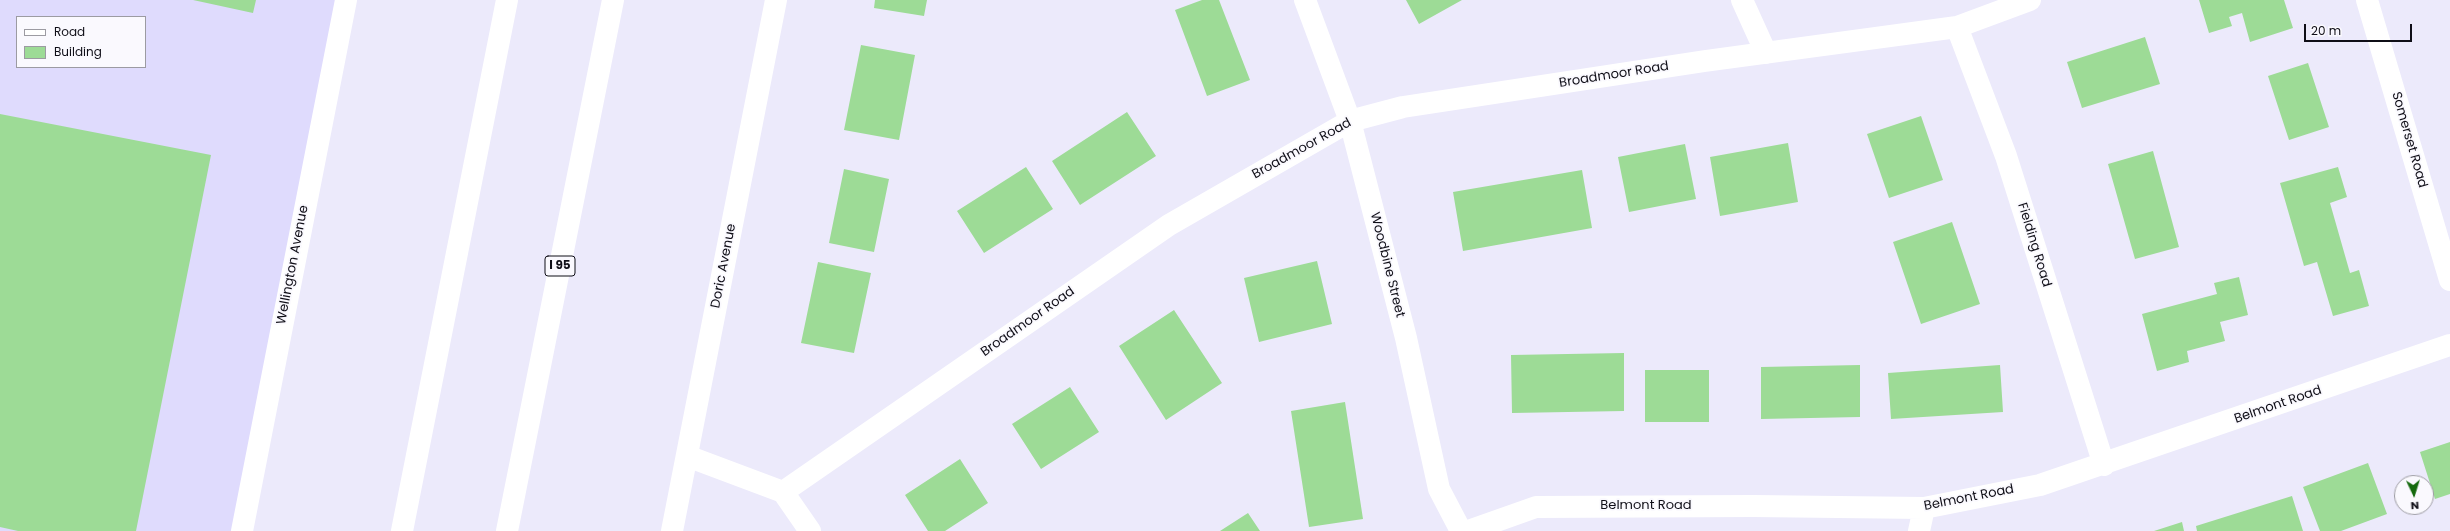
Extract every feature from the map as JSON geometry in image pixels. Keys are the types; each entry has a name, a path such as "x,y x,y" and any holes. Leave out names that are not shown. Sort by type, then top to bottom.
{"main road":[{"name":"Wellington Avenue","path":"242,531 346,0"},
{"path":"402,531 507,0"},
{"name":"I 95","path":"508,531 614,0"},
{"name":"Doric Avenue","path":"672,531 776,0"},
{"name":"Woodbine Street","path":"1305,0 1350,121 1406,338 1439,489 1461,531"},
{"path":"1742,0 1766,53"},
{"name":"Broadmoor Road","path":"783,492 1169,225 1350,121 1404,107 1766,53 1957,27 2030,0"},
{"name":"Somerset Road","path":"2367,0 2450,280"},
{"name":"Fielding Road","path":"1957,27 2006,156 2104,465"},
{"name":"Belmont Road","path":"1468,531 1536,507 1753,506 1924,508 2040,485 2104,465 2450,345"},
{"path":"687,456 783,492 810,531"},
{"path":"1919,531 1924,508"}],"shaded area":[{"path":"0,0 345,0 241,531 0,531"}],"building":[{"path":"193,0 256,0 253,13"},
{"path":"875,0 927,0 924,16 874,8"},
{"path":"1202,0 1219,0 1250,80 1207,96 1175,10"},
{"path":"1406,0 1462,0 1419,24"},
{"path":"2199,0 2284,0 2293,28 2250,42 2242,13 2229,17 2232,26 2209,33"},
{"path":"2145,37 2160,84 2082,108 2067,62"},
{"path":"861,45 915,55 899,140 844,130"},
{"path":"2308,63 2329,127 2289,140 2268,76"},
{"path":"1127,112 1156,156 1080,205 1052,161"},
{"path":"0,114 211,155 136,531 18,531 0,527"},
{"path":"1921,116 1943,180 1889,198 1867,134"},
{"path":"1788,143 1798,202 1720,216 1710,157"},
{"path":"1685,144 1696,199 1629,212 1618,157"},
{"path":"2153,151 2179,247 2135,259 2108,164"},
{"path":"1026,167 1053,209 984,253 957,211"},
{"path":"2338,167 2347,197 2330,203 2350,273 2359,270 2369,306 2333,316 2317,262 2304,266 2280,183"},
{"path":"844,169 889,179 874,252 829,243"},
{"path":"1582,170 1592,228 1463,251 1453,192"},
{"path":"1952,222 1980,304 1921,324 1893,242"},
{"path":"1317,261 1332,324 1259,342 1244,278"},
{"path":"818,262 871,273 854,353 801,343"},
{"path":"2239,277 2248,315 2220,322 2225,341 2187,351 2189,362 2157,371 2142,314 2217,294 2214,283"},
{"path":"1174,310 1222,383 1166,420 1119,346"},
{"path":"1624,353 1624,411 1512,413 1511,355"},
{"path":"1860,365 1860,417 1761,419 1761,367"},
{"path":"2000,365 2003,412 1891,419 1888,373"},
{"path":"1645,370 1709,370 1709,422 1645,422"},
{"path":"1070,387 1099,432 1041,469 1012,424"},
{"path":"1345,402 1363,519 1309,527 1291,411"},
{"path":"2450,442 2450,494 2435,499 2434,475 2427,475 2420,452"},
{"path":"960,459 988,503 945,531 928,531 905,495"},
{"path":"2368,463 2387,514 2341,531 2320,531 2303,487"},
{"path":"2292,496 2303,531 2197,531 2196,526"},
{"path":"1248,513 1260,531 1220,531"},
{"path":"2182,522 2184,531 2154,531"}]}
